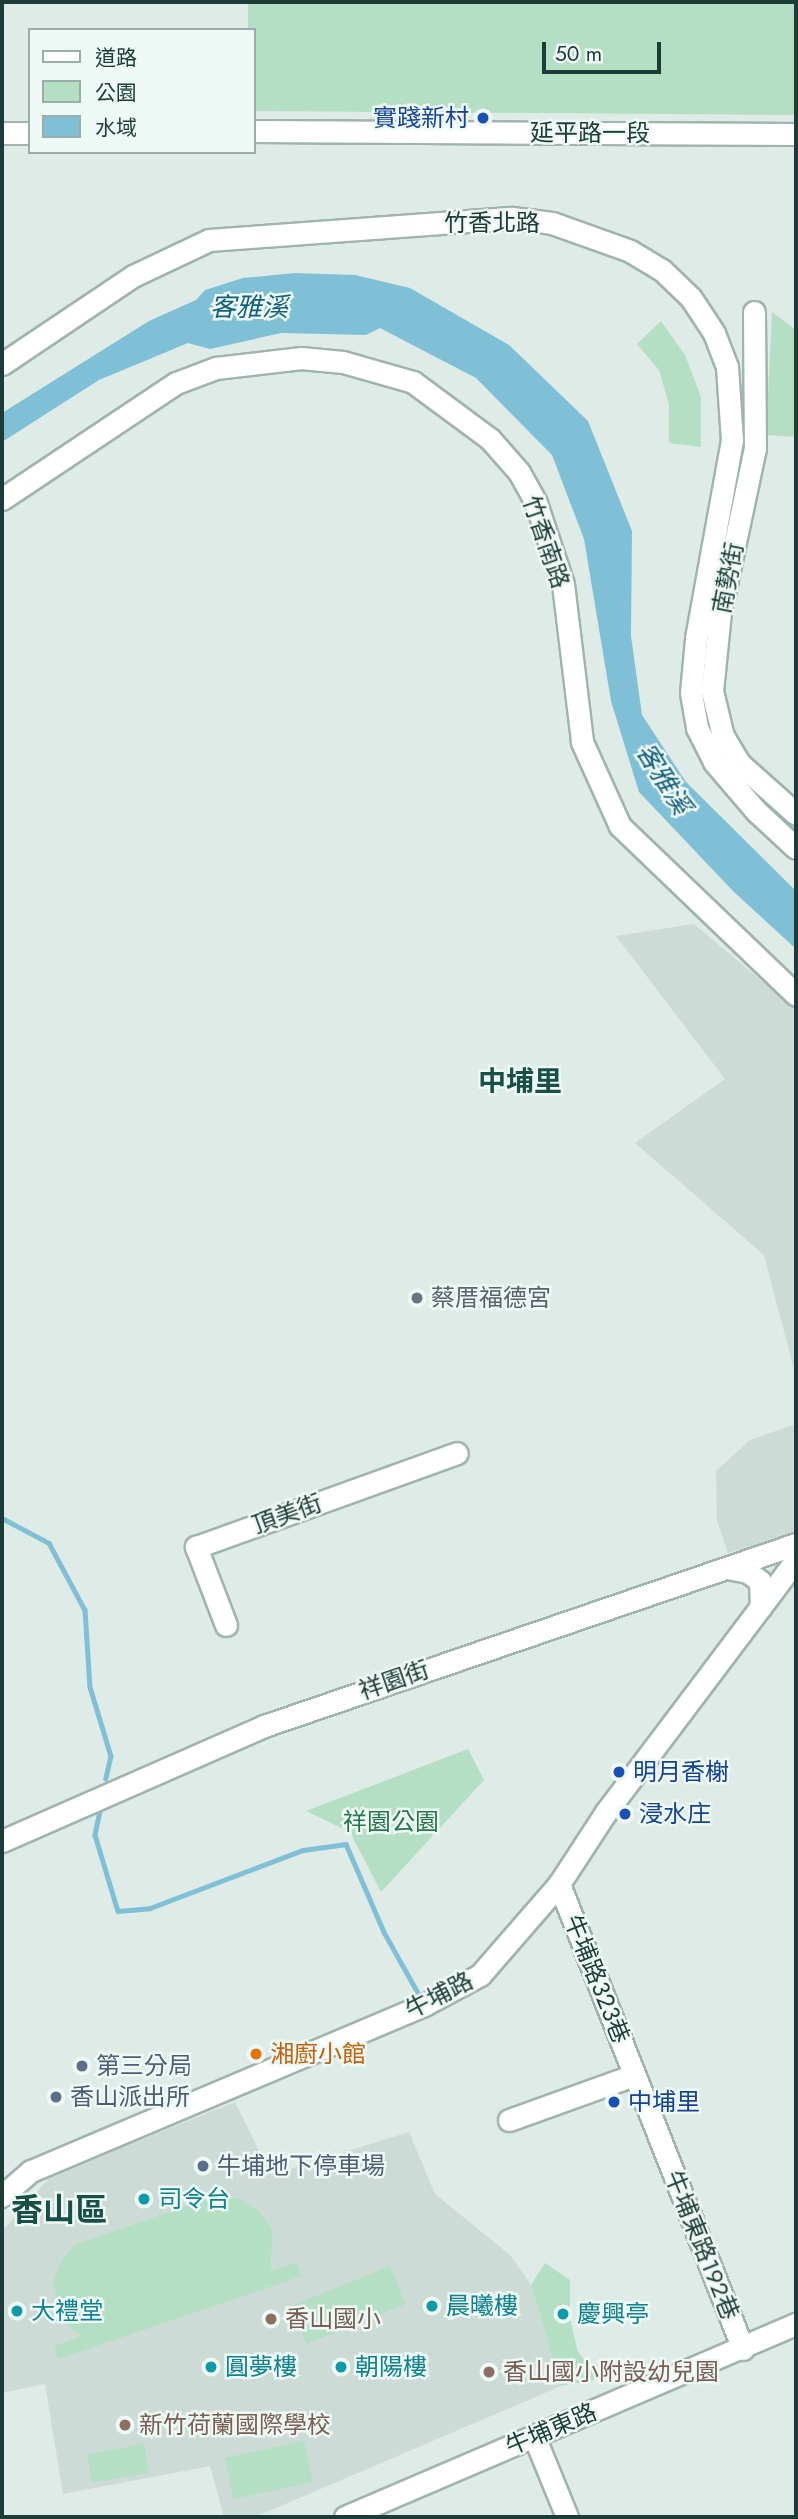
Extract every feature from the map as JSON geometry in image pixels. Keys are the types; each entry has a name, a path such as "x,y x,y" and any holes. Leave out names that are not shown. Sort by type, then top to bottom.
{"street":[{"name":"延平路一段","path":"256,131 796,134"},
{"path":"2,133 28,133"},
{"name":"竹香北路","path":"2,364 133,276 209,240 512,218 552,223 630,251 662,270 691,298 714,333 727,367 732,440 696,639 691,693 697,728 714,762 756,811 796,848"},
{"name":"南勢街","path":"754,312 755,448 720,612 712,691 723,736 739,763 796,814"},
{"name":"竹香南路","path":"2,499 177,383 216,368 301,358 344,362 413,382 490,439 519,472 537,503 563,584 582,742 620,826 796,995"},
{"name":"頂美街","path":"226,1625 195,1547 457,1453"},
{"name":"祥園街","path":"2,1841 264,1726 796,1544"},
{"name":"牛埔路","path":"2,2196 31,2171 424,2005 480,1975 559,1884 606,1812 796,1560"},
{"path":"727,1568 748,1572 760,1581 761,1607"},
{"name":"牛埔路323巷","path":"559,1884 660,2141"},
{"name":"牛埔路323巷","path":"509,2120 634,2075"},
{"name":"牛埔東路192巷","path":"660,2141 743,2349"},
{"name":"牛埔東路","path":"345,2517 743,2349 796,2324"},
{"path":"534,2435 567,2517"}],"shaded area":[{"path":"694,924 796,1010 796,1377 764,1255 635,1143 725,1079 616,936"},
{"path":"796,1424 796,1535 728,1553 717,1521 716,1471 750,1440"},
{"name":"香山國小","path":"235,2102 271,2175 409,2132 435,2194 510,2255 531,2285 561,2386 255,2517 224,2517 210,2466 63,2494 45,2384 2,2393 2,2231 51,2176"}],"green space":[{"path":"248,2 796,2 796,115 256,111 256,28 248,28"},
{"path":"772,312 796,330 796,437 766,435"},
{"path":"661,321 685,355 701,397 701,447 669,443 669,405 659,370 637,344"},
{"name":"祥園公園","path":"468,1749 484,1780 381,1892 350,1832 306,1811"},
{"path":"213,2197 237,2198 259,2211 272,2229 271,2271 297,2262 302,2276 58,2359 54,2346 81,2336 61,2319 53,2282 61,2261 76,2244"},
{"path":"545,2263 570,2280 570,2319 578,2352 599,2379 561,2386 531,2285"},
{"path":"390,2266 405,2304 306,2344 291,2306"},
{"path":"304,2441 313,2482 234,2499 225,2458"},
{"path":"144,2444 149,2473 92,2483 87,2454"}],"water":[{"name":"客雅溪","path":"295,273 355,275 410,288 509,345 588,421 632,531 631,636 642,715 686,782 796,891 796,949 733,891 639,792 611,701 584,539 552,455 476,378 380,328 366,335 281,333 210,349 188,343 99,380 2,442 2,413 149,321 196,300 205,290 243,278"}],"waterway":[{"path":"2,1518 49,1543 85,1610 90,1687 111,1756 106,1778"},
{"path":"100,1811 95,1835 118,1911 150,1908 303,1850 346,1844 384,1932 417,1991"}],"place":[{"name":"實踐新村","path":"483,118"},
{"name":"蔡厝福德宮","path":"417,1298"},
{"name":"明月香榭","path":"619,1772"},
{"name":"浸水庄","path":"625,1814"},
{"name":"湘廚小館","path":"256,2054"},
{"name":"第三分局","path":"82,2066"},
{"name":"香山派出所","path":"56,2097"},
{"name":"中埔里","path":"614,2102"},
{"name":"牛埔地下停車場","path":"203,2166"},
{"name":"司令台","path":"144,2199"},
{"name":"晨曦樓","path":"432,2306"},
{"name":"大禮堂","path":"17,2311"},
{"name":"慶興亭","path":"563,2314"},
{"name":"香山國小","path":"271,2319"},
{"name":"圓夢樓","path":"211,2367"},
{"name":"朝陽樓","path":"341,2367"},
{"name":"香山國小附設幼兒園","path":"489,2372"},
{"name":"新竹荷蘭國際學校","path":"125,2425"}],"district":[{"name":"中埔里","path":"520,1082"},
{"name":"香山區","path":"59,2210"}]}
